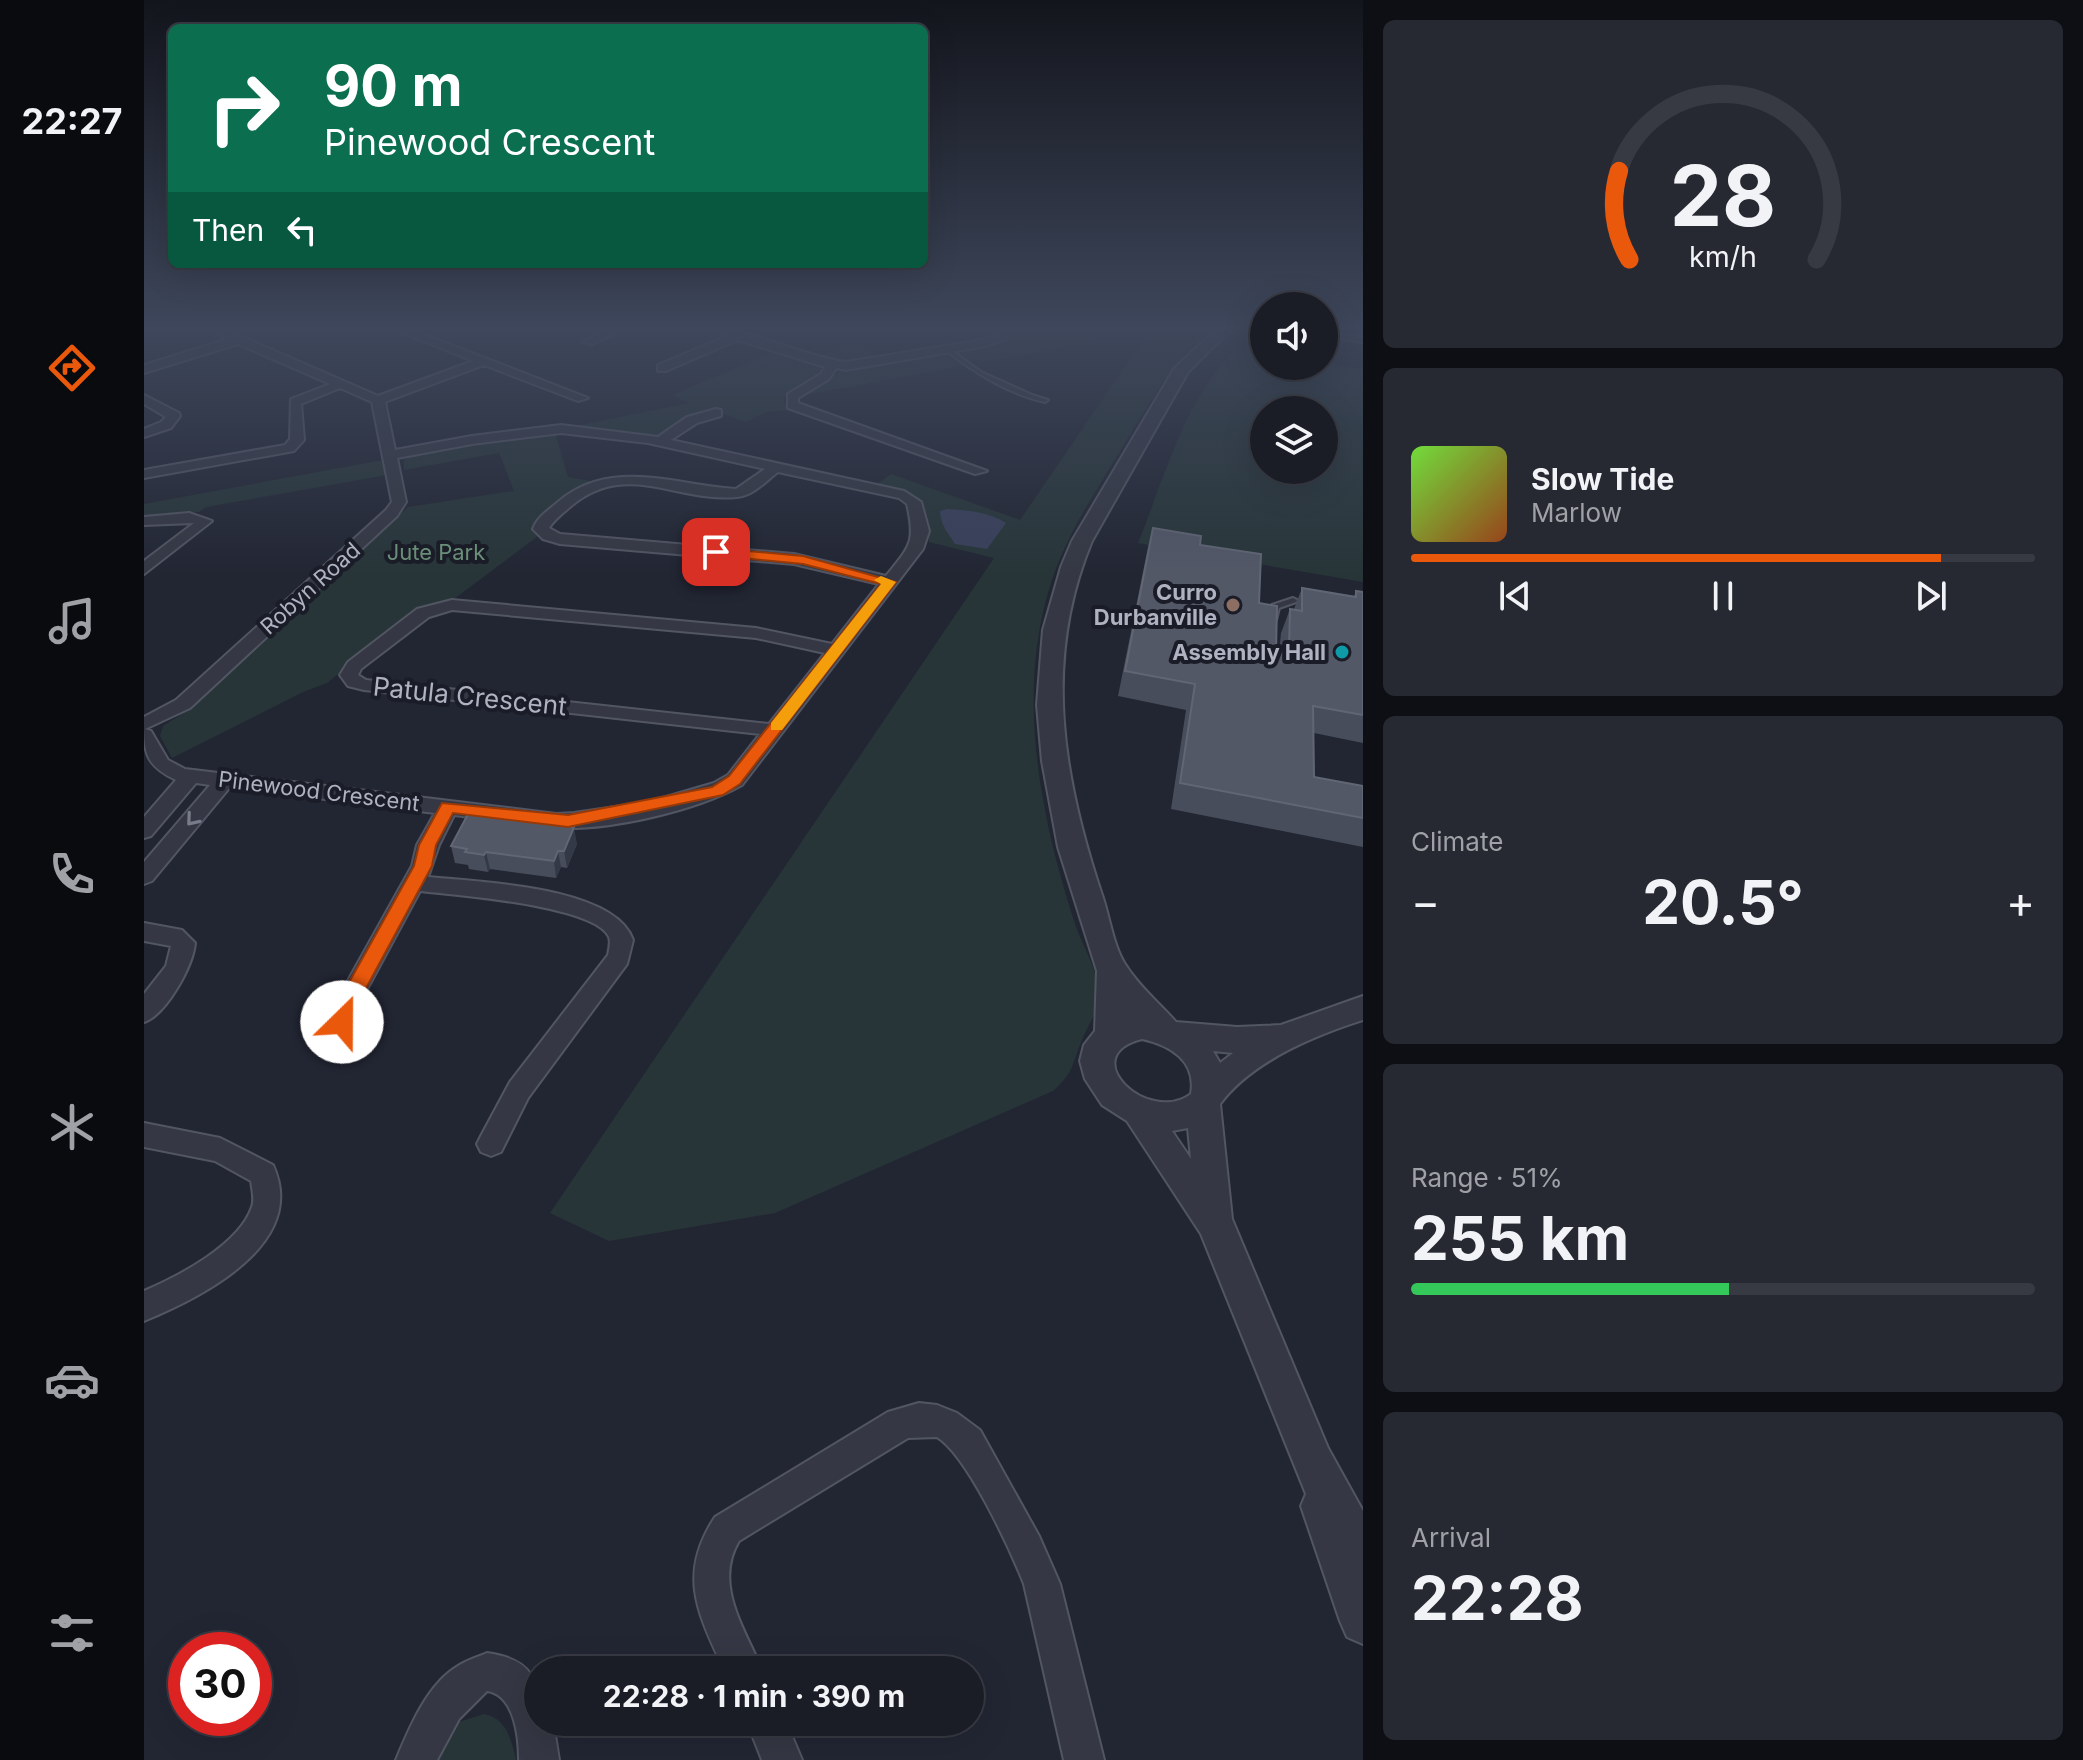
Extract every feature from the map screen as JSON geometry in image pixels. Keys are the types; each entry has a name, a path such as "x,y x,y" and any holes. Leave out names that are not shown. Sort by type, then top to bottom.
{"street":[{"path":"144,433 166,425 174,416 165,411"},
{"path":"144,474 289,448 297,440 295,411"},
{"name":"Robyn Road","path":"144,724 183,704 396,509 399,502 381,411"},
{"path":"809,411 980,471"},
{"path":"1111,1034 1112,971 1084,891 1059,787 1049,705 1054,630 1071,567 1100,507 1156,411"},
{"path":"661,441 692,420 716,413"},
{"name":"Pinewood Crescent","path":"144,735 160,764 172,772 191,776 568,821 701,796 735,780 920,540 916,506 912,499 894,492 661,441 550,430 391,455"},
{"path":"777,466 748,489 737,493 669,484 601,482 585,489 543,523 541,529 548,536 560,539 794,559 890,582"},
{"path":"144,521 189,517 205,521 144,569"},
{"name":"Patula Crescent","path":"774,730 364,685 354,682 349,675 354,666 423,613 452,605 756,633 837,650"},
{"path":"144,831 191,776"},
{"path":"144,876 225,780"},
{"path":"337,1039 347,1004 423,866 428,845 448,807"},
{"path":"414,883 560,903 610,922 621,937 623,947 619,958 519,1090 491,1144"},
{"path":"144,932 174,936 183,943 183,952 144,1012"},
{"path":"1112,971 1172,1034 1204,1062 1210,1077 1206,1098 1216,1224"},
{"path":"1285,1035 1237,1066 1190,1114 1173,1118 1139,1112 1117,1099 1104,1086 1097,1071 1096,1056 1101,1043 1111,1034 1126,1028 1142,1026 1172,1034 1237,1040 1285,1035 1363,1008"},
{"path":"1139,1112 1216,1224 1313,1463 1363,1555"},
{"path":"144,1135 220,1150 244,1162 263,1174 267,1208 226,1263 201,1281 144,1306"},
{"path":"737,1656 710,1591 710,1563 727,1529 900,1424 936,1420 956,1430 968,1442 1027,1548 1042,1584 1084,1760"},
{"path":"1313,1463 1323,1506 1363,1621"},
{"path":"416,1760 440,1716 460,1689 477,1675 489,1673 511,1680 519,1689 532,1713 539,1760"},
{"path":"772,1736 782,1760"}],"lane":[{"path":"1273,626 1275,607 1293,600"}],"green space":[{"path":"650,411 710,411 686,418 657,435 571,427"},
{"path":"717,411 775,411 766,412 746,422"},
{"path":"1095,411 1144,411 1090,500 1062,554 1051,583 1037,645 1035,741 1047,819 1076,927 1098,989 1096,1010 1069,1073 1053,1091 775,1213 609,1241 550,1213 994,558 929,542 922,501 907,492 877,484 891,474 1020,520"},
{"path":"1192,411 1250,411 1250,484 1338,484 1338,411 1363,411 1363,582 1138,543"},
{"name":"Jute Park","path":"555,433 568,477 591,481 536,522 534,528 538,536 454,599 420,608 327,683 172,758 160,736 163,726 190,709 408,507 514,491 499,453 404,470 404,459 412,455"},
{"path":"383,460 387,475 206,507 199,512 144,517 144,504"},
{"path":"484,1714 503,1725 516,1760 438,1760 459,1722"}],"water":[{"path":"947,509 985,514 1006,523 987,549 955,544 941,517 940,511"}],"building":[{"path":"1153,528 1201,536 1200,545 1261,554 1259,603 1277,606 1276,651 1279,654 1289,650 1290,609 1302,611 1302,588 1356,597 1356,591 1363,592 1363,715 1313,706 1314,777 1363,786 1363,818 1180,783 1195,684 1125,671"},
{"path":"468,814 574,827 564,851 558,851 554,861 486,852 484,855 451,846"}],"slow traffic":[{"path":"777,726 890,582 881,580"}],"place":[{"name":"Curro Durbanville","path":"1233,605"},
{"name":"Assembly Hall","path":"1342,652"}],"route":[{"path":"342,1022 347,1004 423,866 428,845 448,807 568,821 693,798 727,786 735,780 890,582 803,560 716,552"}]}
